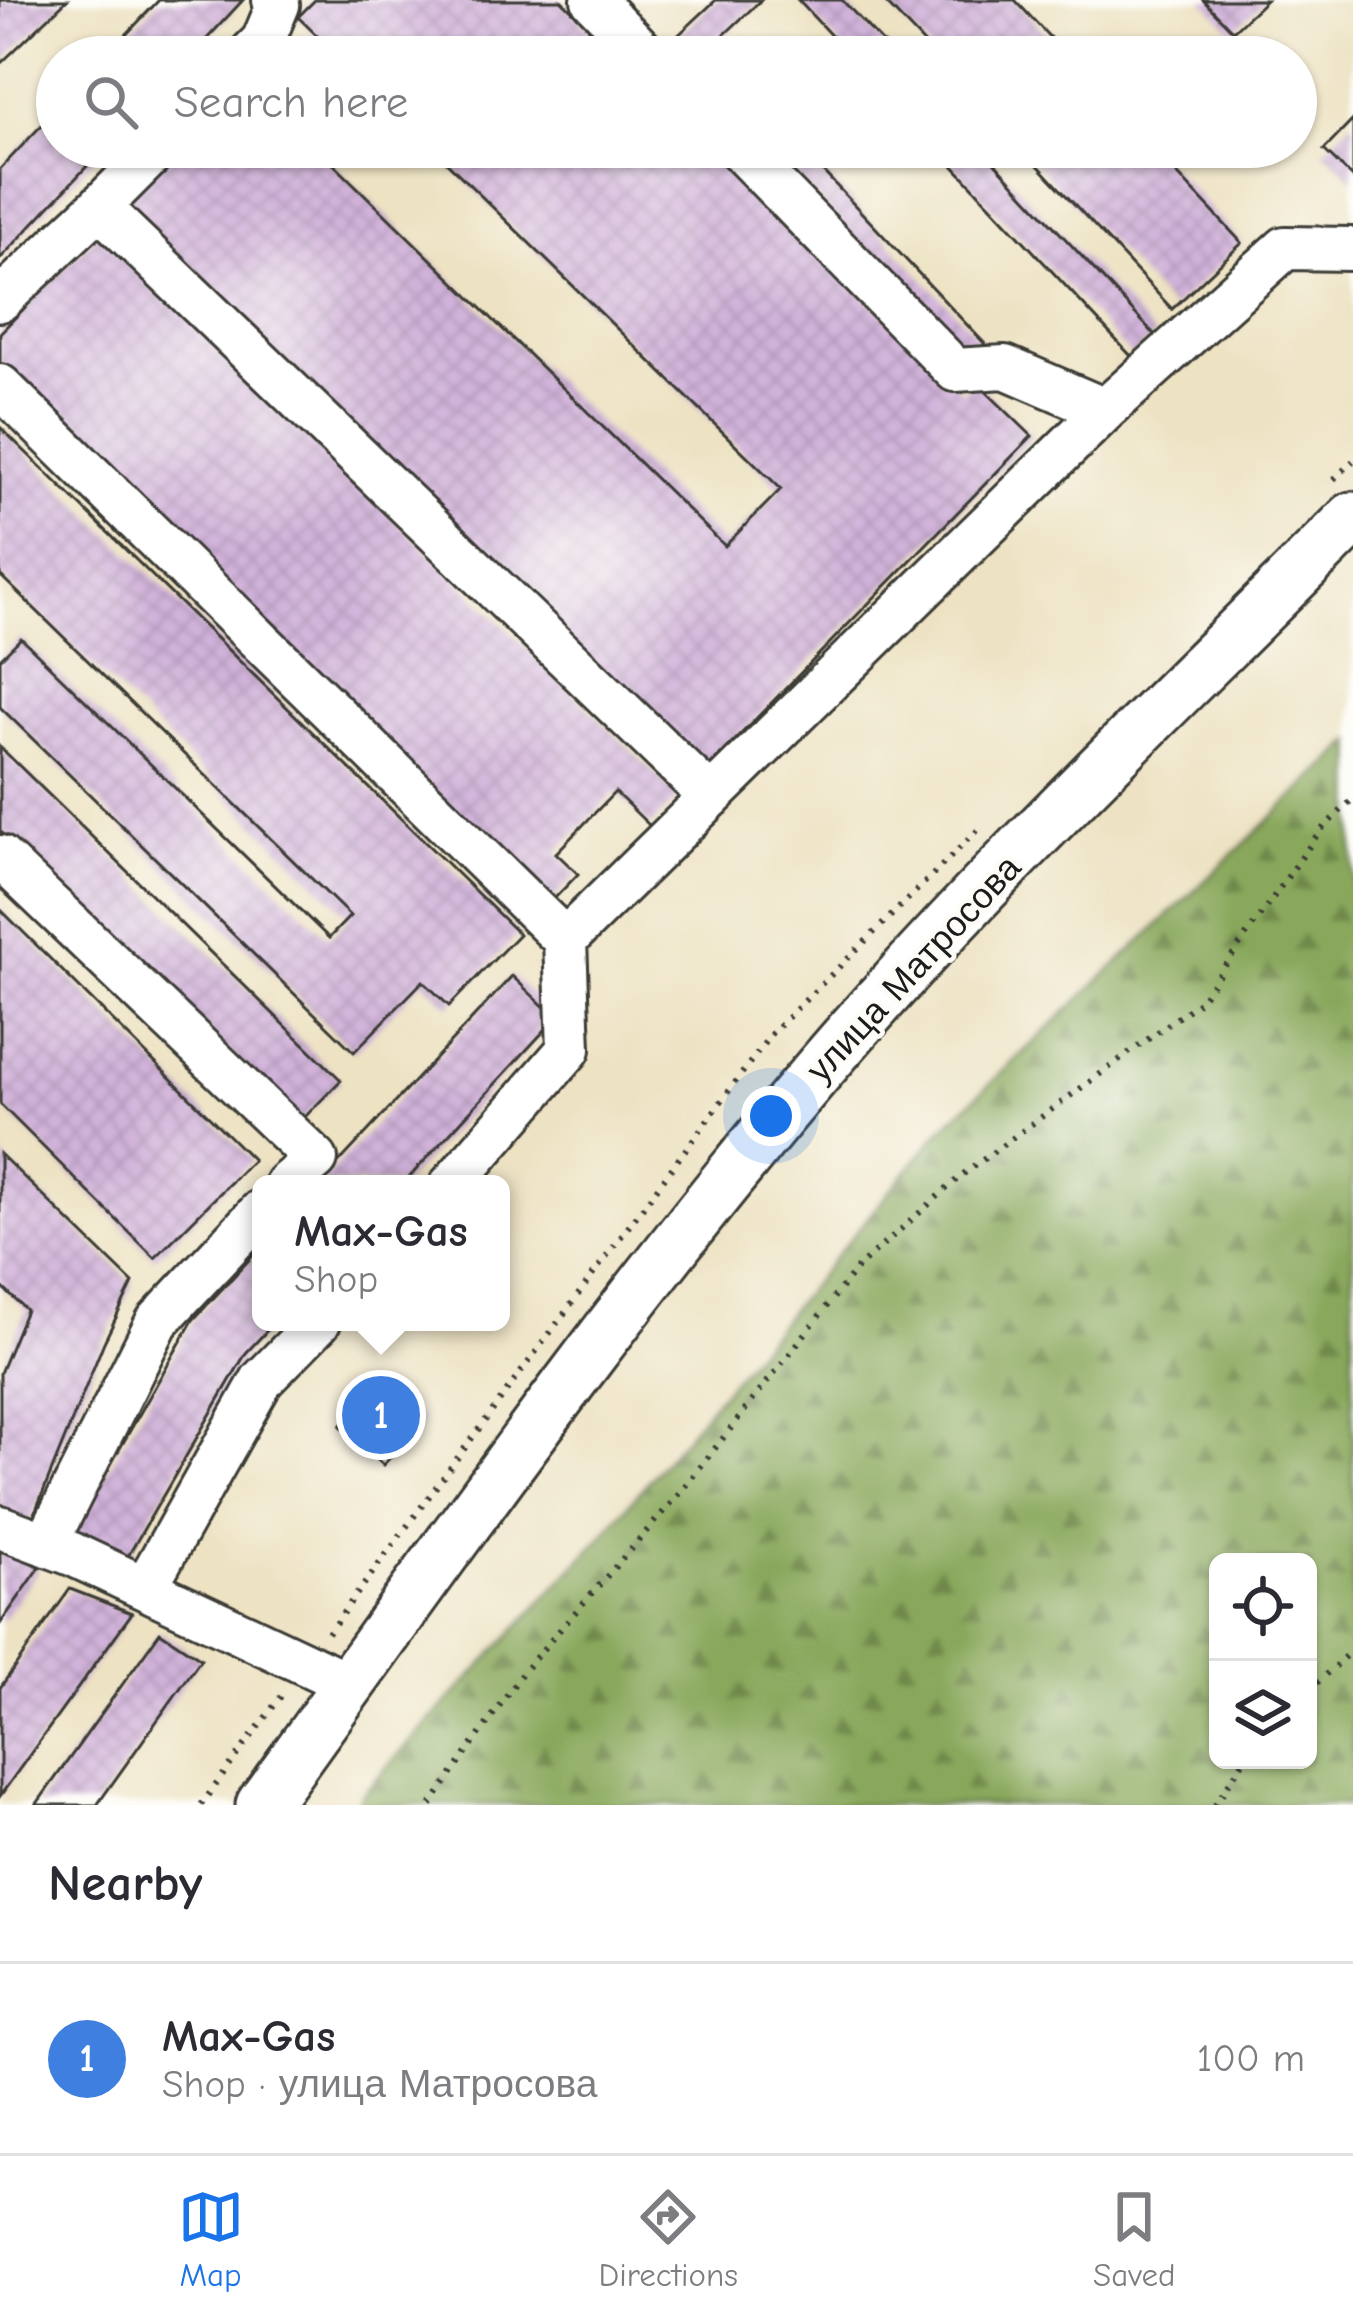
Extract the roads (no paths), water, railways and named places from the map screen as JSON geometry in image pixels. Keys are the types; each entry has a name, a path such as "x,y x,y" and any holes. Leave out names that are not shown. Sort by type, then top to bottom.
{"main road":[{"name":"улица Матросова","path":"262,1805 670,1249 841,1043 1021,851 1353,518"}],"lane":[{"path":"265,36 278,5 274,0"},
{"path":"592,0 628,36"},
{"path":"0,300 138,168"},
{"path":"758,168 955,370 1006,367 1105,410"},
{"path":"99,207 711,797"},
{"path":"565,940 1105,410 1285,248 1353,248"},
{"path":"0,386 565,940 569,1049 460,1175"},
{"path":"0,857 316,1159 297,1175"},
{"path":"46,1544 157,1322 252,1221"},
{"path":"145,1588 262,1380 310,1331"},
{"path":"0,1527 145,1588 350,1684"}],"place":[{"name":"Max-Gas","path":"381,1415"}]}
